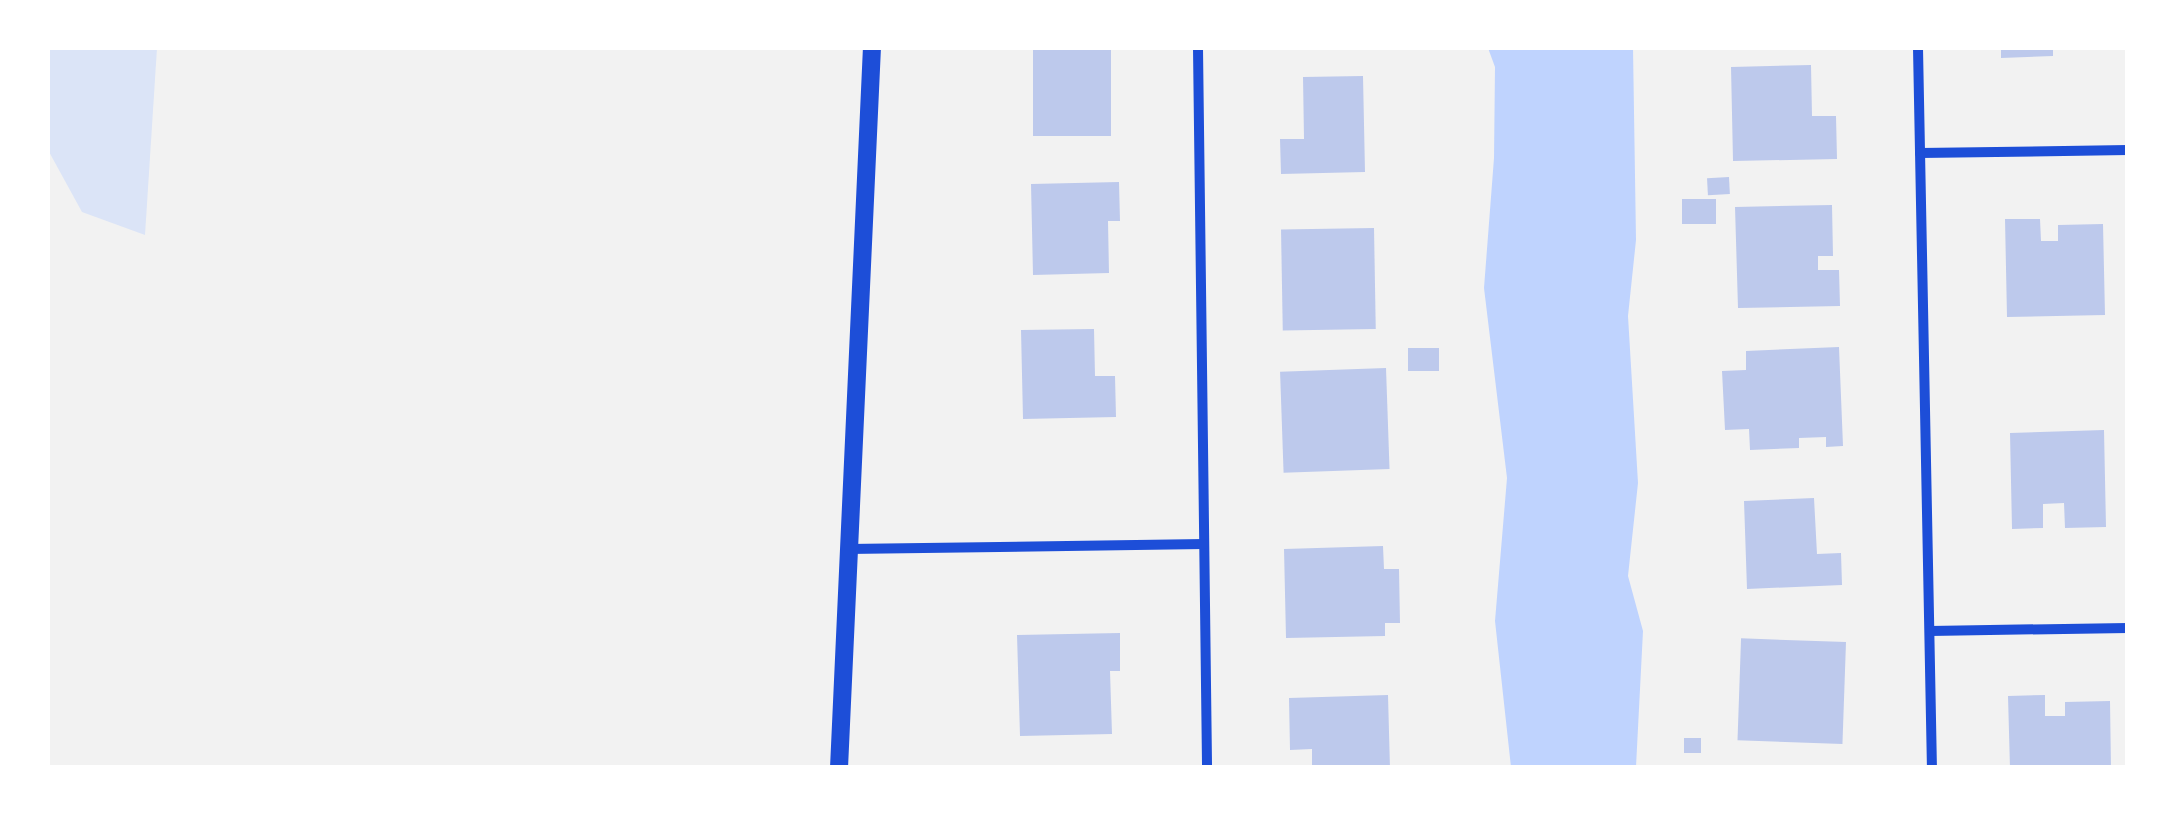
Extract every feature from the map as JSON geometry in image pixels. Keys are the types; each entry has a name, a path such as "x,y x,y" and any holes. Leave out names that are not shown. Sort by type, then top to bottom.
{"street":[{"path":"839,768 872,48"},
{"path":"1198,48 1207,768"},
{"path":"1918,48 1932,768"},
{"path":"1920,153 2128,150"},
{"path":"848,549 1204,544"},
{"path":"1930,631 2128,628"}],"shaded area":[{"path":"48,48 157,48 145,235 82,212 48,150"}],"water":[{"path":"1488,48 1633,48 1636,240 1628,316 1638,483 1628,576 1643,631 1636,767 1511,767 1495,621 1507,478 1484,288 1494,158 1495,67"}],"building":[{"path":"1033,48 1111,48 1111,136 1033,136"},
{"path":"2001,48 2053,48 2053,56 2001,58"},
{"path":"1811,65 1812,116 1836,116 1837,159 1733,161 1731,67"},
{"path":"1363,76 1365,172 1281,174 1280,139 1304,139 1303,77"},
{"path":"1729,177 1730,194 1708,195 1707,178"},
{"path":"1119,182 1120,221 1108,221 1109,273 1033,275 1031,184"},
{"path":"1682,199 1716,199 1716,224 1682,224"},
{"path":"1832,205 1833,256 1818,256 1818,270 1839,270 1840,306 1738,308 1735,207"},
{"path":"2005,219 2040,219 2041,241 2058,241 2058,225 2103,224 2105,315 2007,317"},
{"path":"1374,228 1376,329 1283,331 1281,230"},
{"path":"1094,329 1095,376 1115,376 1116,417 1023,419 1021,330"},
{"path":"1839,347 1843,446 1826,447 1826,437 1799,438 1799,448 1750,450 1749,429 1725,430 1722,371 1746,370 1746,351"},
{"path":"1408,348 1439,348 1439,371 1408,371"},
{"path":"1386,368 1390,469 1284,473 1280,372"},
{"path":"2104,430 2106,527 2065,528 2064,503 2043,504 2043,528 2012,529 2010,433"},
{"path":"1814,498 1817,554 1841,553 1842,585 1747,589 1744,501"},
{"path":"1383,546 1384,569 1399,569 1400,623 1385,623 1385,636 1286,638 1284,549"},
{"path":"1120,633 1120,671 1110,671 1112,734 1020,736 1017,635"},
{"path":"1741,638 1846,642 1842,744 1738,740"},
{"path":"1388,695 1390,768 1312,768 1312,749 1290,750 1289,698"},
{"path":"2045,695 2045,716 2065,716 2065,702 2110,701 2111,768 2010,768 2008,696"},
{"path":"1684,738 1701,738 1701,753 1684,753"}]}
